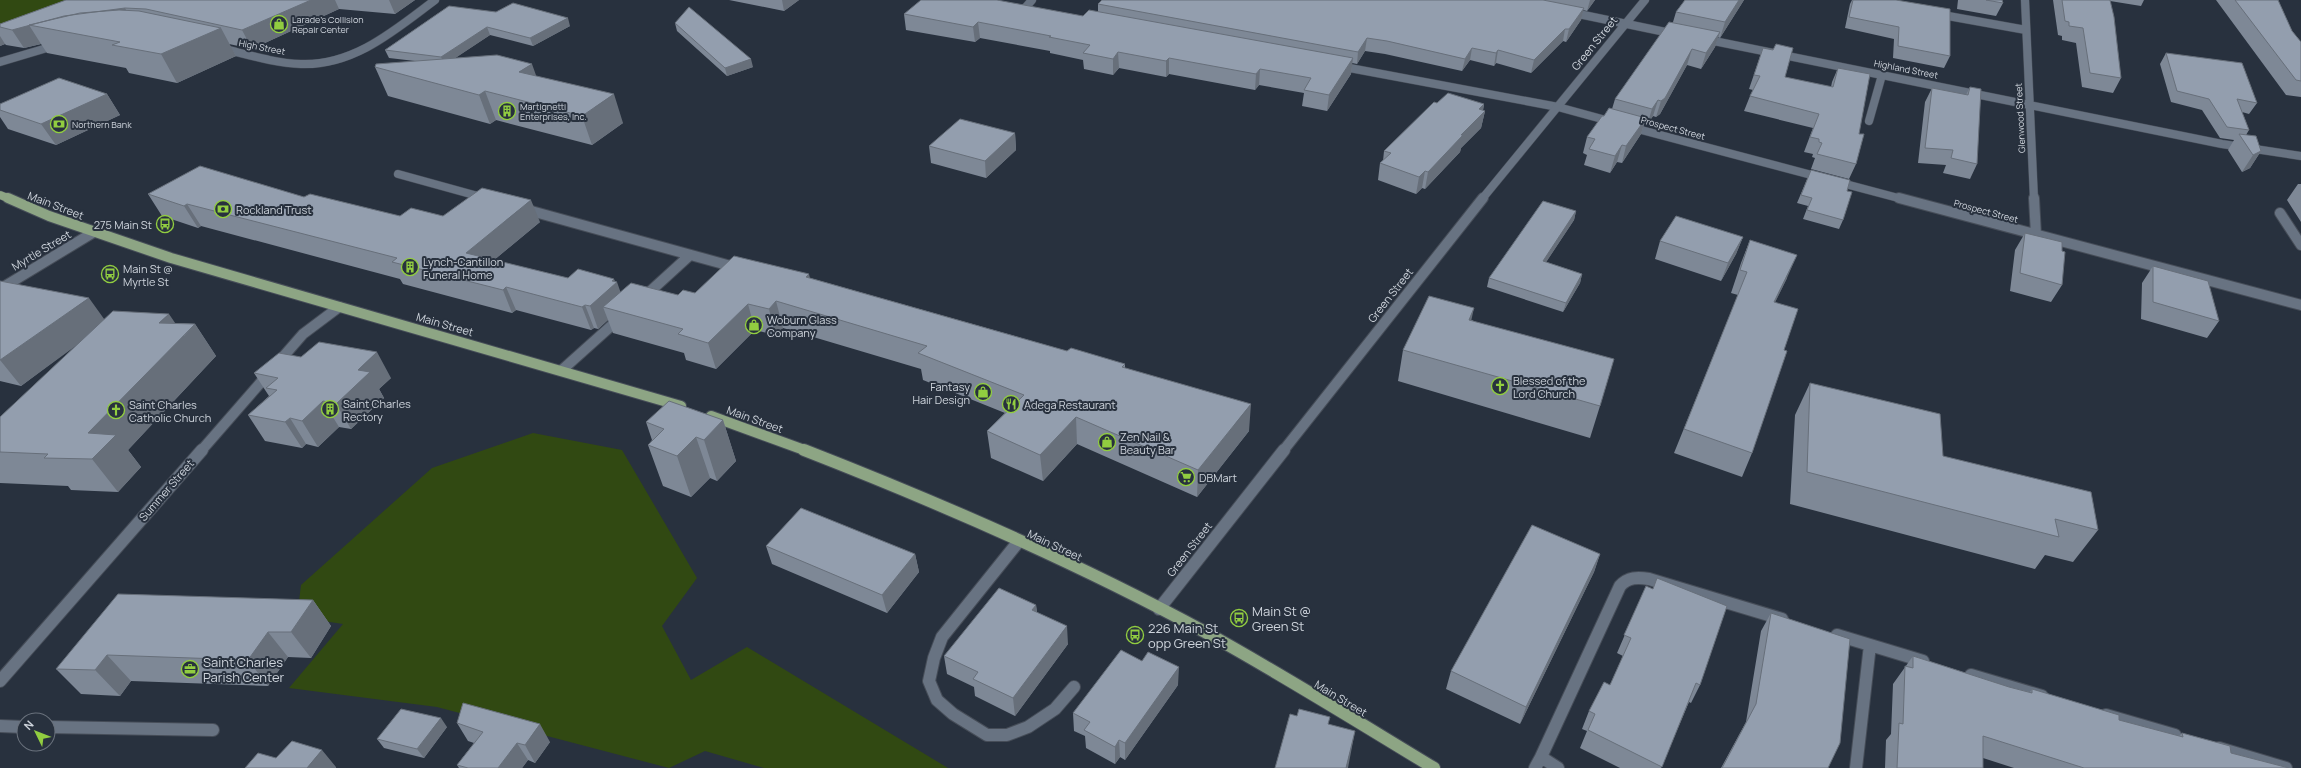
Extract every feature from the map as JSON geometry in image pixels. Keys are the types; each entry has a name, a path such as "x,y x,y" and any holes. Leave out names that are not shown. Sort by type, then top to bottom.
{"main road":[{"name":"Main Street","path":"0,195 94,232 178,260 562,370 695,411 851,467 1019,541 1159,609 1245,655 1434,768"}],"street":[{"name":"High Street","path":"216,47 298,64 330,62 363,51 435,0"},
{"path":"1032,0 1021,7 1032,9"},
{"name":"Green Street","path":"1159,609 1435,257 1645,0"},
{"name":"Glenwood Street","path":"2025,0 2036,235"},
{"name":"Highland Street","path":"1561,11 2228,145 2301,156"},
{"path":"1927,12 2026,30"},
{"path":"0,62 64,44"},
{"name":"Prospect Street","path":"1332,64 1558,107 2301,305"},
{"path":"1869,121 1882,75"},
{"path":"398,174 494,201"},
{"path":"516,207 749,271"},
{"path":"2280,212 2301,245"},
{"name":"Myrtle Street","path":"0,290 94,232"},
{"path":"637,303 690,255"},
{"name":"Summer Street","path":"0,681 303,334 340,307"},
{"path":"562,370 625,313"},
{"path":"1019,541 942,637 934,658 928,681 937,700 953,714 987,735 1006,736 1028,727 1055,709 1074,687"},
{"path":"1558,768 1538,763 1620,586 1627,580 1636,577 1649,579 1794,622"},
{"path":"1824,631 1938,665"},
{"path":"1856,768 1870,645"},
{"path":"1961,672 2052,699"},
{"path":"2097,712 2188,739"},
{"path":"0,726 16,727"},
{"path":"56,727 213,730"},
{"path":"2203,743 2286,768"}],"green space":[{"path":"0,0 122,0 0,26"},
{"path":"533,433 622,450 697,578 662,626 691,680 747,647 948,768 764,768 705,751 669,768 437,707 289,688 343,624 297,617 301,585 432,468"}],"building":[{"path":"66,0 311,0 242,30 146,9 125,8 64,16 12,30 0,27 0,24"},
{"path":"921,0 997,0 1083,16 1089,10 1353,58 1329,95 1304,90 1311,78 1260,69 1256,74 1169,58 1166,61 1118,52 1113,59 1083,53 1090,45 1049,37 1051,36 978,22 973,27 904,14"},
{"path":"1102,0 1543,0 1584,8 1569,29 1565,29 1534,60 1498,50 1496,53 1472,48 1465,59 1387,41 1367,38 1358,52 1098,4"},
{"path":"1685,0 1739,0 1725,22 1676,12"},
{"path":"1853,0 1896,0 1950,9 1950,56 1898,46 1899,27 1849,17"},
{"path":"1986,0 2002,0 2003,3"},
{"path":"2062,0 2110,0 2114,17 2121,78 2090,73 2083,28 2069,26 2069,22 2065,21"},
{"path":"2235,0 2278,0 2292,31 2301,42 2301,81 2296,80"},
{"path":"513,3 568,18 530,38 487,27 441,57 385,50 449,6 496,12"},
{"path":"689,7 751,59 725,68 675,23"},
{"path":"119,10 139,11 221,28 161,54 112,45 120,42 29,25 80,13"},
{"path":"1669,22 1720,32 1706,53 1692,49 1665,98 1661,101 1658,100 1652,109 1615,99"},
{"path":"1776,44 1793,48 1785,77 1833,87 1838,68 1870,74 1859,134 1864,134 1856,164 1817,154 1822,143 1819,142 1819,139 1810,137 1819,114 1750,96 1760,76 1754,75 1763,48 1773,50"},
{"path":"2166,53 2242,63 2257,103 2237,99 2249,130 2227,127 2209,99 2177,91"},
{"path":"497,55 532,64 519,72 614,94 582,116 485,91 479,95 375,67 376,64"},
{"path":"59,78 107,94 41,124 0,110 0,104"},
{"path":"1970,87 1981,89 1977,164 1951,158 1953,150 1925,148 1932,88 1968,95"},
{"path":"1448,93 1484,104 1479,109 1485,111 1428,172 1425,171 1419,177 1380,163 1391,153 1384,151 1434,102 1437,103"},
{"path":"1609,108 1646,118 1626,146 1622,145 1615,156 1589,149 1595,139 1587,137"},
{"path":"960,119 1015,133 985,161 929,146"},
{"path":"2239,134 2256,136 2261,151 2253,155"},
{"path":"200,166 304,197 310,194 400,216 411,208 443,216 482,188 531,200 466,253 568,278 578,269 614,279 612,281 617,282 590,306 585,305 582,307 506,287 503,290 392,262 397,258 187,204 184,206 148,194"},
{"path":"1811,170 1850,180 1847,191 1852,192 1843,220 1807,210 1812,198 1801,195"},
{"path":"1543,201 1576,211 1543,261 1582,274 1566,303 1489,278"},
{"path":"1676,216 1743,237 1728,263 1660,241"},
{"path":"2025,233 2062,242 2062,251 2065,252 2062,285 2020,273"},
{"path":"1750,240 1797,255 1774,302 1798,309 1784,350 1787,351 1752,453 1684,429 1747,272 1740,270"},
{"path":"734,256 809,274 806,277 1067,351 1071,348 1125,364 1122,367 1251,404 1198,470 1076,417 1040,455 987,431 1024,395 918,353 927,346 776,301 769,309 748,304 708,343 678,334 683,329 603,307 631,283 678,295 683,290 695,293"},
{"path":"2153,266 2208,281 2219,321 2153,302"},
{"path":"0,281 89,298 0,360"},
{"path":"1429,296 1474,308 1469,320 1614,359 1600,406 1403,350"},
{"path":"113,311 169,314 159,323 195,324 88,433 116,435 92,459 44,458 48,454 0,452 0,417"},
{"path":"319,342 377,352 358,370 370,372 336,404 323,401 302,421 290,418 285,422 248,415 277,390 266,388 278,378 254,373 279,353 301,357"},
{"path":"1810,383 1940,414 1943,456 2091,492 2098,530 2055,519 2059,537 1807,472"},
{"path":"669,401 723,420 704,440 696,437 677,456 648,445 664,429 646,422"},
{"path":"801,508 915,554 882,595 766,546"},
{"path":"1532,525 1600,554 1526,707 1451,671"},
{"path":"1657,578 1727,606 1700,685 1696,683 1662,767 1588,730 1595,714 1589,711 1604,682 1610,685 1631,638 1624,635 1646,586 1653,589"},
{"path":"999,588 1036,605 1032,610 1067,626 1013,698 973,679 978,672 944,656"},
{"path":"118,594 313,600 291,632 268,632 248,660 107,655 95,670 56,669"},
{"path":"1771,613 1850,639 1840,743 1828,768 1722,768 1756,704"},
{"path":"1121,650 1142,661 1148,652 1179,667 1125,743 1119,740 1115,747 1084,730 1090,722 1073,713"},
{"path":"1913,656 2009,687 2032,693 2032,689 2119,715 2119,720 2183,737 2182,733 2230,746 2231,753 2289,768 2084,768 1983,736 1983,768 1897,768 1899,723 1903,724 1905,666 1913,668"},
{"path":"463,703 540,724 525,745 517,743 498,768 468,768 457,765 483,732 457,723"},
{"path":"401,709 441,718 417,749 377,739"},
{"path":"1299,709 1330,717 1328,724 1355,731 1346,768 1275,768 1290,714 1297,716"},
{"path":"292,741 322,750 307,768 245,768 258,753 276,758"}],"place":[{"name":"Larade's Collision Repair Center","path":"279,24"},
{"name":"Martignetti Enterprises, Inc.","path":"507,111"},
{"name":"Northern Bank","path":"59,124"},
{"name":"Rockland Trust","path":"223,209"},
{"name":"275 Main St","path":"165,224"},
{"name":"Lynch-Cantillon Funeral Home","path":"410,267"},
{"name":"Main St @ Myrtle St","path":"110,274"},
{"name":"Woburn Glass Company","path":"754,325"},
{"name":"Blessed of the Lord Church","path":"1500,386"},
{"name":"Fantasy Hair Design","path":"983,392"},
{"name":"Adega Restaurant","path":"1011,404"},
{"name":"Saint Charles Rectory","path":"330,409"},
{"name":"Saint Charles Catholic Church","path":"116,410"},
{"name":"Zen Nail & Beauty Bar","path":"1107,442"},
{"name":"DBMart","path":"1186,477"},
{"name":"Main St @ Green St","path":"1239,618"},
{"name":"226 Main St opp Green St","path":"1135,635"},
{"name":"Saint Charles Parish Center","path":"190,669"}]}
